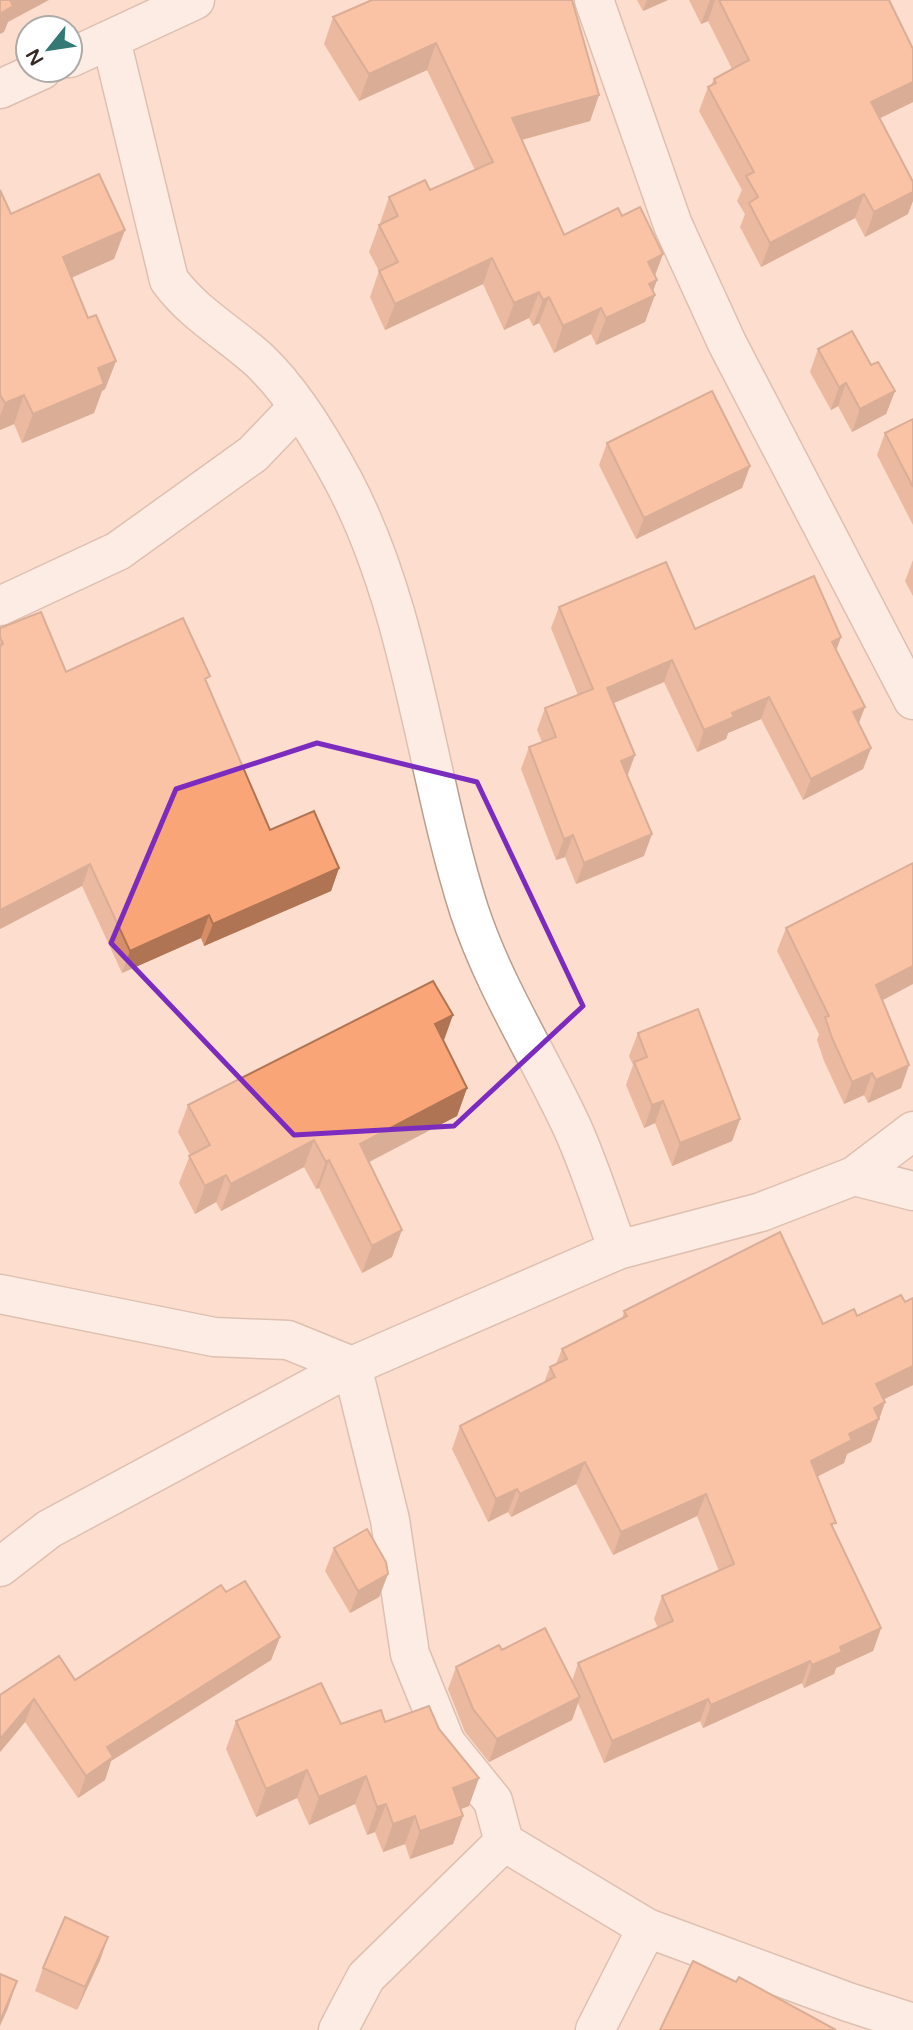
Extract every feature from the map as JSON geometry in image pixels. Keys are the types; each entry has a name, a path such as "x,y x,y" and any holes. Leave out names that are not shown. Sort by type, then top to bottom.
{"street":[{"path":"594,0 673,225 716,320 913,701"},
{"path":"84,52 185,2"},
{"path":"111,40 169,280 204,319 258,359 298,407 343,480 364,524 403,634 424,740 470,912 489,963 572,1128 618,1250"},
{"path":"0,606 118,551 253,454 298,407"},
{"path":"0,1567 49,1529 352,1366 618,1250 761,1212 854,1176 913,1131"},
{"path":"854,1176 913,1191"},
{"path":"0,1294 214,1337 288,1340 352,1366"},
{"path":"352,1366 390,1520 410,1654 446,1743 493,1801 504,1842 647,1928 913,2023"},
{"path":"338,2030 366,1977 504,1842"},
{"path":"596,2030 647,1928"}],"highlighted area":[{"path":"317,743 477,782 583,1006 454,1126 294,1135 111,943 176,789"}],"building":[{"path":"0,0 10,0 13,6 0,14"},
{"path":"372,0 572,0 599,95 512,118 564,235 618,208 622,216 640,207 663,254 648,262 657,280 649,284 655,295 606,318 601,308 563,326 549,297 543,300 539,292 514,303 492,258 395,304 379,271 398,262 379,225 398,216 389,197 425,180 430,190 493,162 436,43 369,74 333,17"},
{"path":"719,0 889,0 913,49 913,82 871,102 913,182 913,192 874,212 864,194 770,243 749,203 758,197 746,176 754,172 708,87 716,83 714,79 749,60"},
{"path":"99,174 125,230 63,257 88,318 96,315 116,361 98,368 104,384 33,414 24,395 5,403 0,395 0,190 11,214"},
{"path":"852,331 871,365 878,362 895,391 860,409 846,383 839,387 818,349"},
{"path":"712,391 750,466 644,518 607,443"},
{"path":"913,419 913,487 885,433"},
{"path":"666,562 695,629 814,576 841,637 832,642 865,707 853,712 871,748 811,779 769,697 732,713 734,717 704,730 672,660 607,688 635,755 621,761 652,834 584,863 573,835 564,839 529,747 556,737 545,708 593,689 559,607"},
{"path":"41,612 66,672 183,618 210,676 205,679 270,830 314,811 339,868 213,924 209,915 130,951 90,864 0,910 0,646 3,644 0,628"},
{"path":"913,863 913,966 876,985 909,1065 876,1080 872,1073 852,1082 832,1038 825,1017 829,1016 786,928"},
{"path":"433,981 453,1015 435,1024 467,1088 360,1144 402,1230 372,1246 329,1160 326,1162 314,1140 231,1184 226,1175 205,1186 189,1156 210,1145 188,1105"},
{"path":"698,1009 740,1119 680,1143 663,1101 652,1105 634,1062 647,1057 638,1033"},
{"path":"780,1232 823,1324 854,1309 857,1316 901,1295 905,1302 913,1298 913,1366 876,1384 885,1402 874,1408 879,1419 849,1434 852,1440 811,1461 836,1523 831,1524 881,1628 840,1647 842,1652 812,1665 810,1661 711,1705 708,1699 612,1741 578,1663 673,1621 662,1596 734,1564 706,1494 621,1532 585,1462 520,1494 517,1489 496,1499 460,1426 555,1377 550,1367 567,1359 562,1349 627,1316 624,1311"},
{"path":"367,1529 386,1562 388,1574 358,1591 334,1548"},
{"path":"245,1581 280,1637 107,1747 113,1757 86,1776 34,1699 0,1739 0,1695 59,1656 75,1680 221,1585 226,1592"},
{"path":"545,1628 580,1697 497,1739 473,1709 456,1667 499,1645 502,1650"},
{"path":"321,1683 341,1724 381,1710 385,1722 429,1706 439,1729 479,1778 453,1788 463,1816 420,1831 415,1816 393,1824 386,1804 377,1807 366,1776 319,1797 307,1770 266,1789 236,1721"},
{"path":"65,1917 108,1937 85,1987 43,1968"},
{"path":"693,1961 736,1982 739,1977 836,2030 660,2030"},
{"path":"0,1974 17,1981 0,2021"}]}
